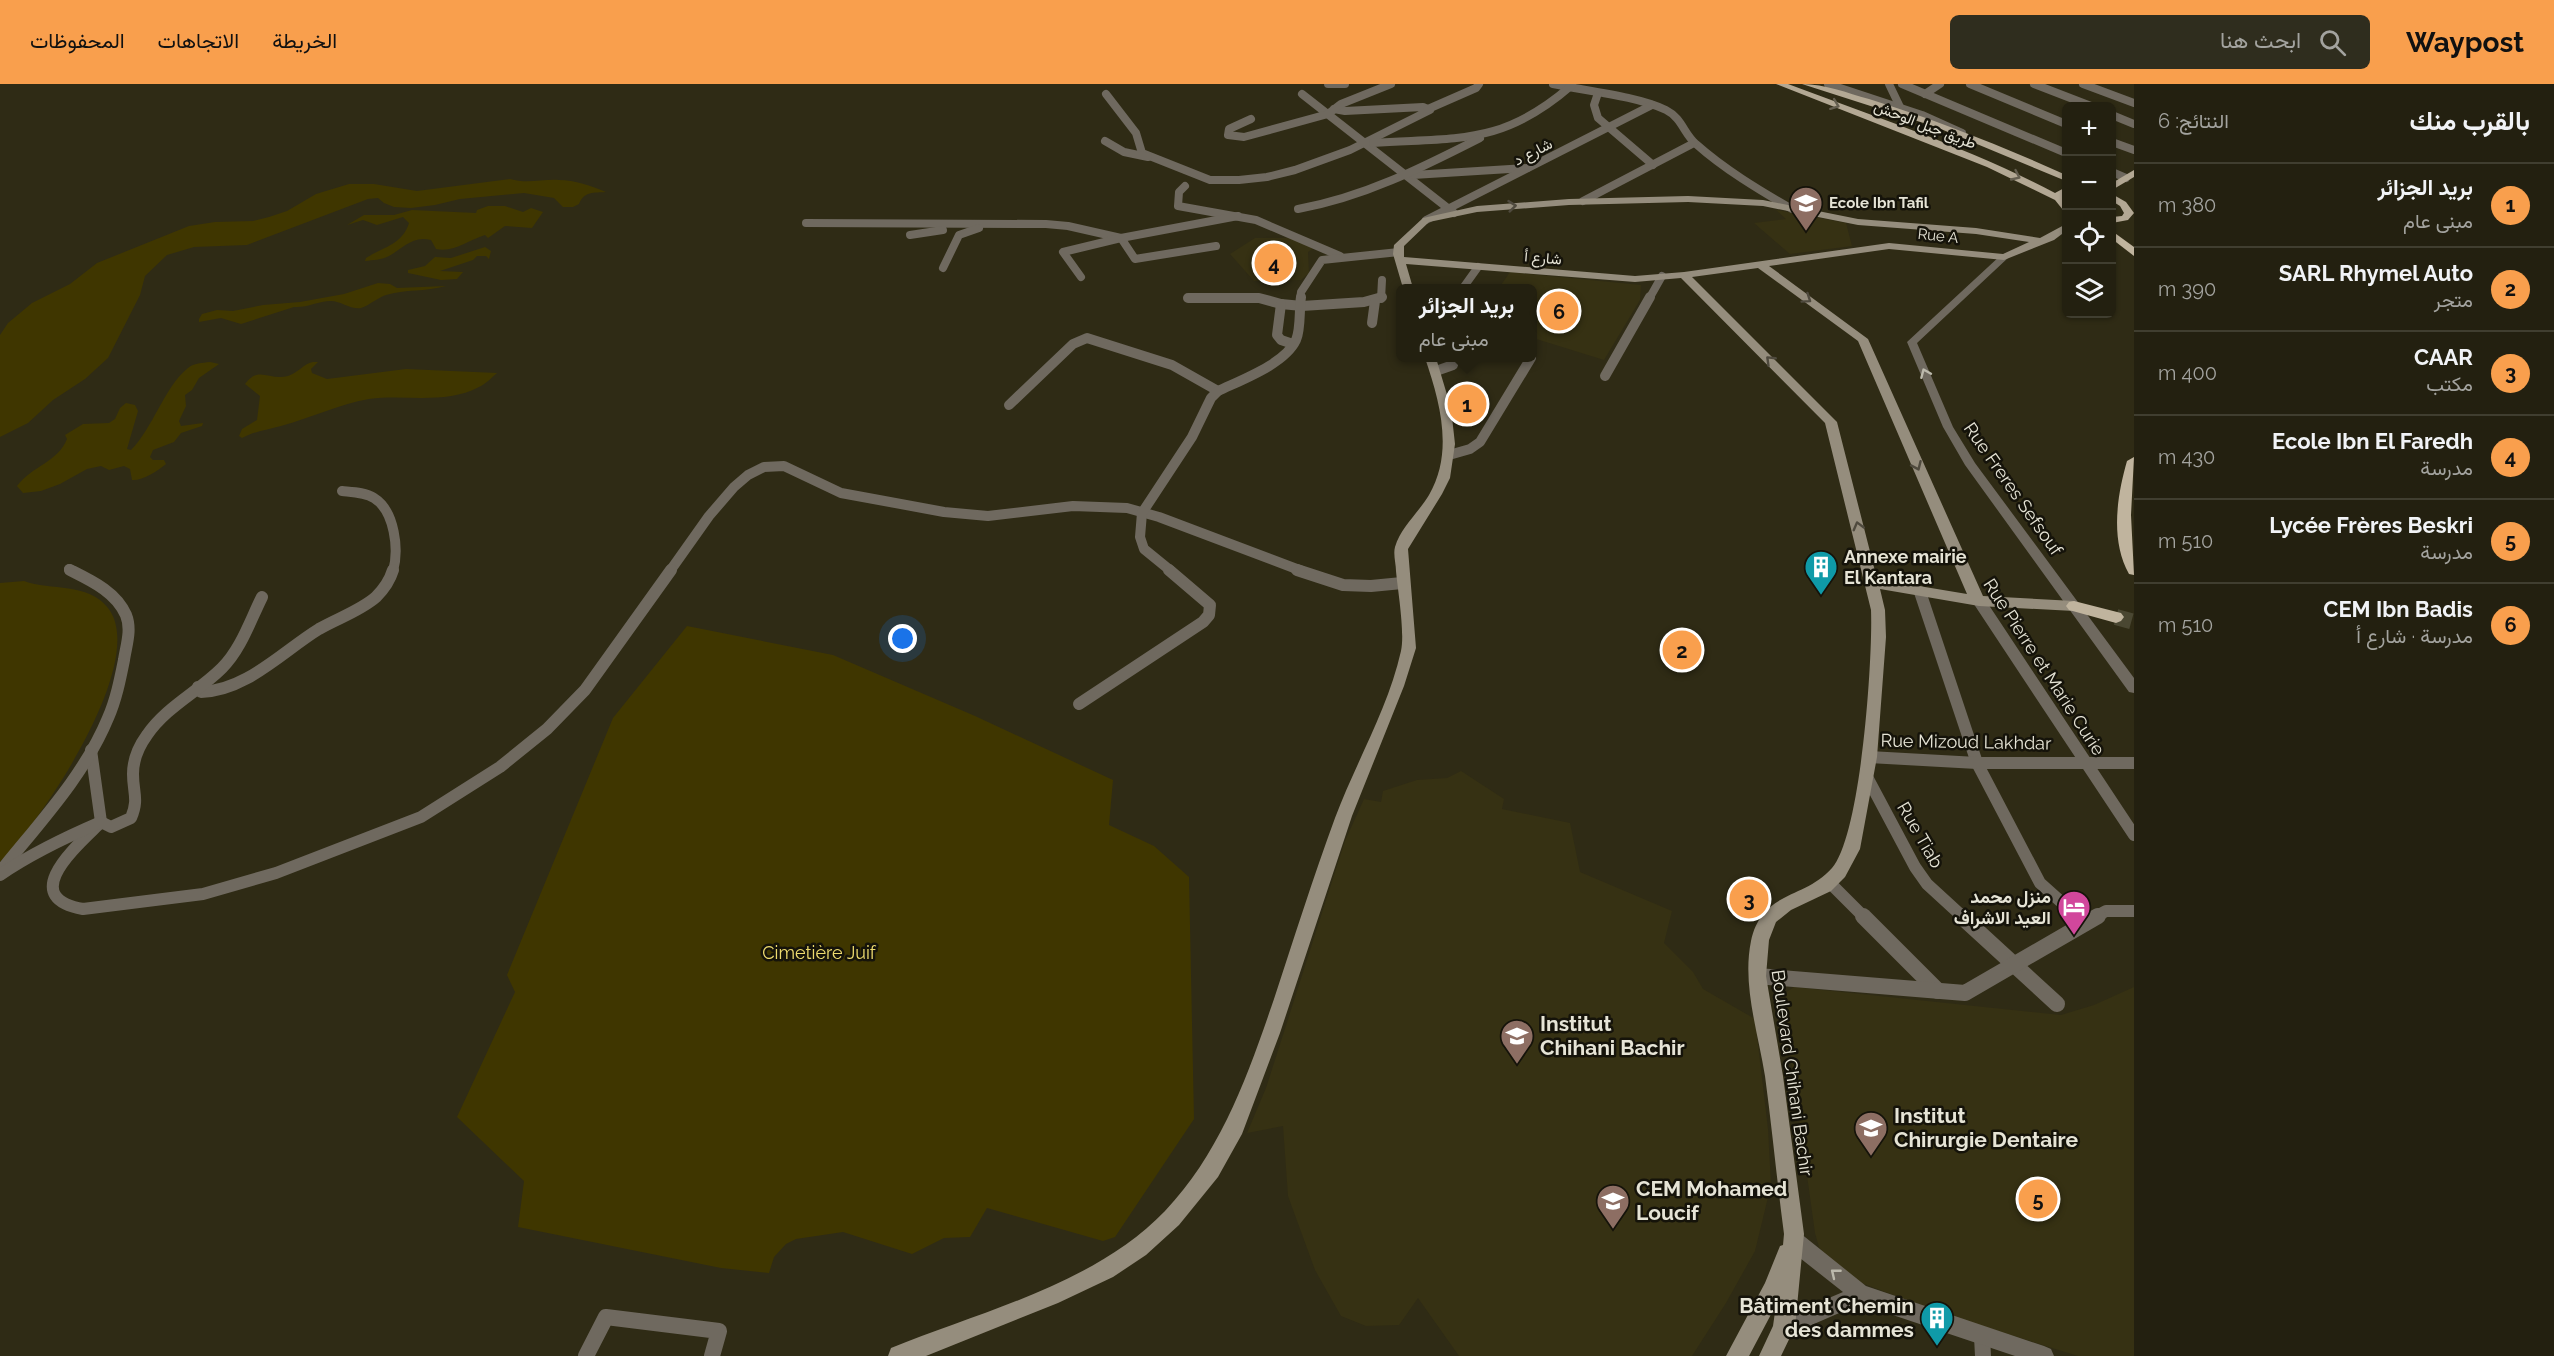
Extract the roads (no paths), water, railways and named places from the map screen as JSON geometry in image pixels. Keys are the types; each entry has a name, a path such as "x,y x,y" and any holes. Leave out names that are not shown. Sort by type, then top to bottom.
{"highway":[{"path":"2116,238 2134,254"},
{"path":"2134,461 2124,496 2123,518 2128,554 2134,570"},
{"path":"2074,606 2116,617"}],"main road":[{"name":"طريق جبل الوحش","path":"1780,84 1966,154 2015,175 2058,198 2062,202"},
{"name":"طريق جبل الوحش","path":"1806,84 1980,140 2062,176"},
{"path":"2116,185 2131,178"},
{"path":"2124,204 2122,196 2131,178"},
{"path":"2058,198 2062,192"},
{"path":"2116,199 2128,208 2128,216 2116,219"},
{"path":"1407,284 1399,256 1399,245 1426,220 1452,211 1583,201 1718,200 1762,203 1858,222 1976,231 2040,241 2040,235 2062,219"},
{"name":"Rue A","path":"1760,264 1888,246 2004,257 2050,238 2062,230"},
{"name":"شارع أ","path":"1399,256 1478,267 1617,279 1684,274 1760,264"},
{"name":"Rue Pierre et Marie Curie","path":"1760,264 1863,339 1972,591 1979,601"},
{"name":"Boulevard Chihani Bachir","path":"1684,274 1831,422 1878,610 1879,637 1869,757 1852,849 1839,872 1829,882 1785,905 1769,917 1760,940 1757,976 1774,1076 1794,1237"},
{"path":"899,1356 1051,1296 1106,1270 1139,1248 1172,1218 1211,1170 1235,1126 1271,1032 1344,816 1400,677 1409,648 1409,622 1402,583 1401,549 1407,534 1443,480 1449,455 1446,410 1433,364"},
{"path":"1873,583 1979,601 2074,606"},
{"path":"1770,1356 1784,1326 1794,1237"},
{"path":"1737,1356 1773,1289 1794,1237"}],"street":[{"path":"1328,84 1345,84"},
{"path":"1331,112 1341,104 1391,84"},
{"path":"1251,119 1229,129 1228,135 1244,137 1331,112 1428,109 1476,88 1479,84"},
{"path":"1553,84 1571,86 1666,110 1680,120 1694,143 1764,193 1792,209"},
{"name":"طريق جبل الوحش","path":"1828,84 1900,107 1980,140"},
{"path":"1889,84 1900,107"},
{"path":"1902,84 2062,151"},
{"path":"1925,94 1940,84"},
{"path":"1970,84 2062,122"},
{"path":"2034,84 2081,102"},
{"path":"2083,84 2134,103"},
{"path":"1298,209 1348,199 1405,176 1486,135 1517,123 1545,106 1571,86"},
{"path":"1598,93 1594,105 1598,118 1653,165"},
{"path":"1106,94 1136,133 1140,150 1148,157"},
{"path":"1302,94 1331,112 1405,176 1452,211"},
{"name":"شارع د","path":"1452,211 1652,105"},
{"path":"1105,141 1124,152 1148,157 1207,183 1288,171 1367,144 1428,113 1428,109"},
{"path":"2116,117 2134,124"},
{"path":"1367,144 1486,135"},
{"path":"1583,201 1694,143"},
{"path":"2116,143 2134,150"},
{"path":"1405,176 1532,168"},
{"path":"2116,173 2131,178"},
{"path":"1185,186 1179,192 1178,206 1238,216 1273,226 1342,257"},
{"path":"1082,277 1063,252 1121,238 1238,216"},
{"path":"806,223 1068,226 1121,238 1135,259 1216,246"},
{"path":"910,234 992,224"},
{"path":"943,268 959,235 992,224"},
{"path":"1079,704 1203,622 1209,615 1210,605 1204,598 1144,549 1140,537 1142,513 1192,437 1211,398 1218,391 1273,364 1297,339 1302,306 1301,292 1318,264 1326,259 1342,257 1399,256"},
{"name":"Rue Freres Sefsouf","path":"2004,257 1912,342 1948,427 1971,465 2134,688"},
{"path":"1466,284 1478,267"},
{"path":"1605,376 1662,276"},
{"path":"1188,298 1259,298 1281,304 1302,306 1375,301 1383,294 1383,280"},
{"path":"1372,323 1375,301"},
{"path":"1281,304 1277,335 1281,340 1293,344"},
{"path":"1009,405 1073,344 1087,338 1164,361 1197,375 1218,391"},
{"path":"1433,364 1450,368 1452,362"},
{"path":"1449,455 1470,450 1480,442 1528,362"},
{"path":"102,822 65,858 55,874 53,890 58,900 66,906 83,909 203,894 276,873 422,817 500,767 547,729 585,690 709,516 734,487 748,475 764,467 784,466 842,493 944,512 988,516 1073,506 1127,508 1343,585 1371,586 1402,583"},
{"path":"198,687 201,692 208,692 222,689 245,678 317,630 363,605 388,583 396,555 394,534 383,504 374,496 342,491"},
{"path":"0,873 92,750 107,721 117,694 130,627 126,613 117,600 98,584 69,569"},
{"path":"1920,592 1977,763 2040,883 2085,923"},
{"path":"102,822 111,827 131,818 137,804 133,773 137,753 146,736 158,721 222,668 238,647 262,597"},
{"name":"Rue Pierre et Marie Curie","path":"1979,601 2082,761 2134,835"},
{"path":"92,750 102,822"},
{"name":"Rue Mizoud Lakhdar","path":"1869,757 1977,763 2082,761 2134,763"},
{"name":"Rue Tiab","path":"1866,775 1915,867 1927,884 2057,1004"},
{"path":"0,873 57,840 102,822"},
{"path":"1829,882 1938,991"},
{"path":"1757,976 1965,993 2106,911 2134,911"},
{"path":"1794,1237 1860,1294 2044,1356"},
{"path":"1784,1326 1860,1294"},
{"path":"586,1356 606,1317 719,1331 712,1356"},
{"path":"1982,1336 1983,1356"}],"tunnel":[{"path":"2116,617 2134,622"}],"place":[{"name":"Ecole Ibn Tafil","path":"1806,232"},
{"name":"Ecole Ibn El Faredh","path":"1274,263"},
{"name":"CEM Ibn Badis","path":"1559,311"},
{"name":"بريد الجزائر","path":"1467,404"},
{"name":"Annexe mairie El Kantara","path":"1821,596"},
{"name":"SARL Rhymel Auto","path":"1682,650"},
{"name":"CAAR","path":"1749,899"},
{"name":"منزل محمد العيد الاشراف","path":"2074,936"},
{"name":"Institut Chihani Bachir","path":"1517,1065"},
{"name":"Institut Chirurgie Dentaire","path":"1871,1157"},
{"name":"Lycée Frères Beskri","path":"2038,1199"},
{"name":"CEM Mohamed Loucif","path":"1613,1230"},
{"name":"Bâtiment Chemin des dammes","path":"1937,1347"}],"park label":[{"name":"Cimetière Juif","path":"819,953"}]}
